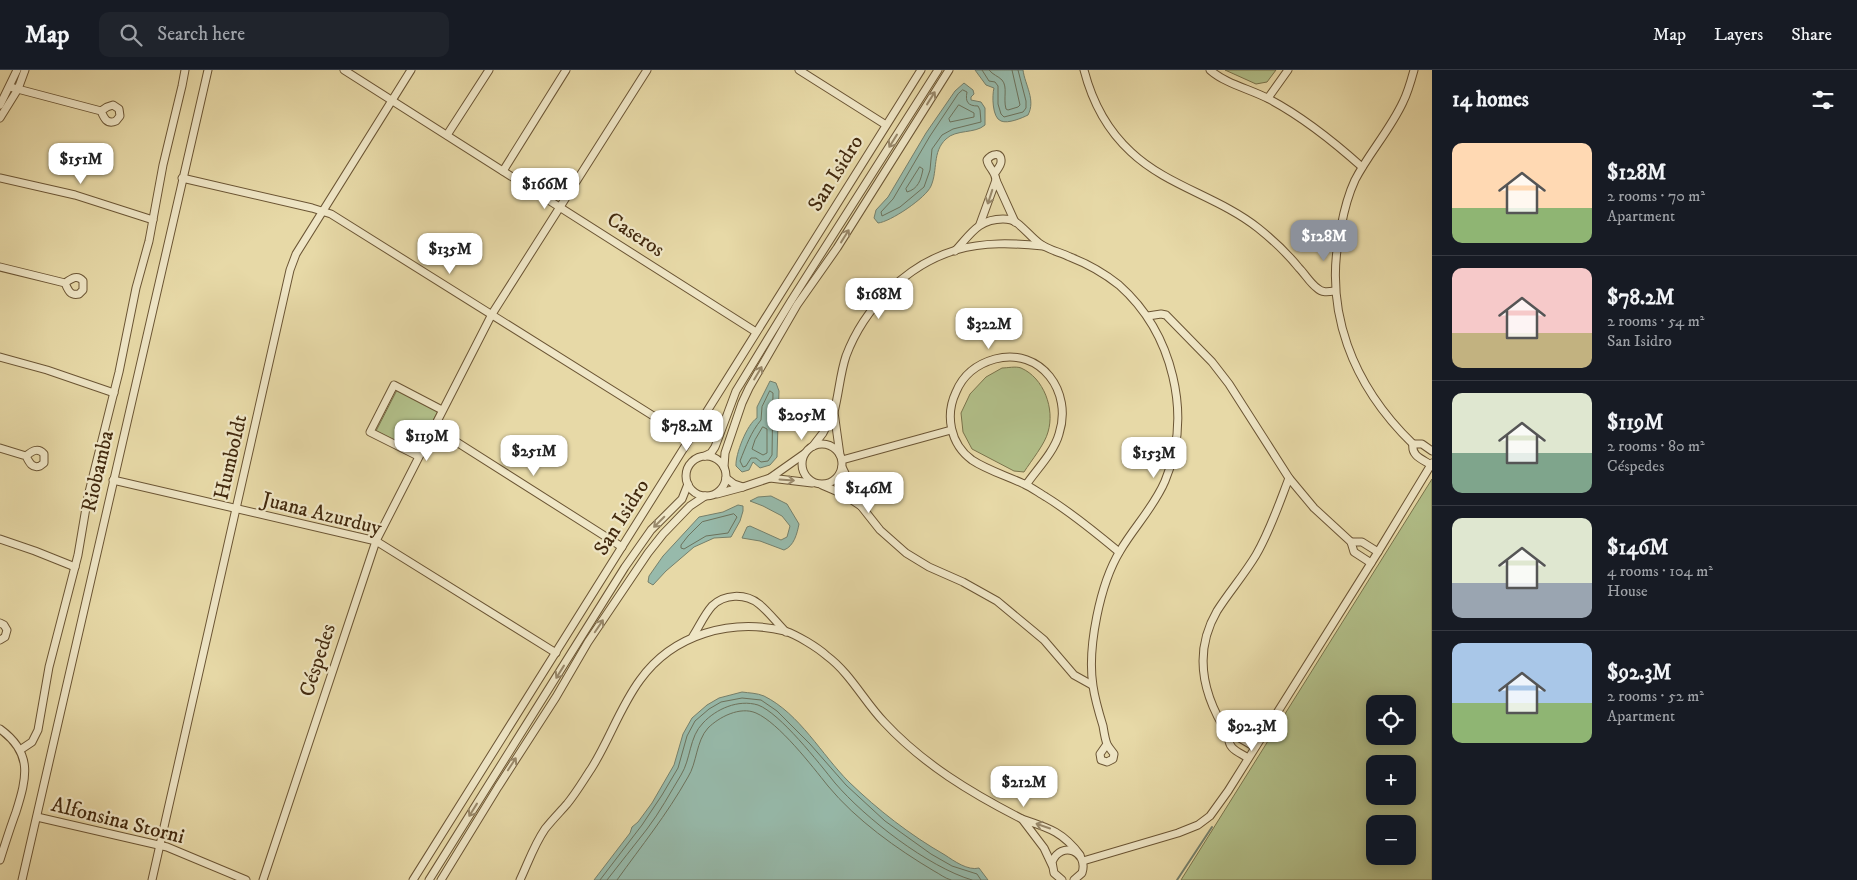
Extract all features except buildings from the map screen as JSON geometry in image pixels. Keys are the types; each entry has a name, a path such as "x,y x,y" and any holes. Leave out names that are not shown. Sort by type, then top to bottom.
{"street":[{"path":"0,105 17,70"},
{"path":"0,118 18,89 25,70"},
{"path":"20,750 36,737 49,667 75,567 94,469 114,393 185,70"},
{"name":"Riobamba","path":"22,880 208,70"},
{"name":"Caseros","path":"344,70 756,332"},
{"name":"Humboldt","path":"152,880 290,270 296,254 410,70"},
{"path":"447,135 489,70"},
{"path":"503,171 566,70"},
{"name":"Céspedes","path":"263,880 376,542 418,456 492,314 647,70"},
{"path":"799,70 886,125"},
{"name":"San Isidro","path":"413,880 921,70"},
{"path":"938,70 802,289 736,391 715,447 711,453 695,459 690,464 686,474 688,484 695,493 708,496 770,478 794,463 823,433 834,412 846,357 860,327 868,315 889,291 908,274 936,258 955,250 999,243 1043,246 1072,257 1106,275 1148,316 1169,361 1177,399 1177,433 1170,468 1159,493 1119,552 1104,587 1098,610 1092,652 1092,685 1107,744"},
{"path":"441,880 579,658 648,553 690,506 721,489 726,478 724,467 725,453 742,403 802,289 837,248 949,70"},
{"path":"1084,70 1099,111 1120,140 1139,160 1171,180 1208,197 1256,226 1279,246 1316,288 1325,292 1335,290"},
{"path":"1210,70 1224,79 1268,98 1311,126 1362,166"},
{"path":"1268,98 1288,70"},
{"path":"1414,70 1403,103 1362,166 1348,198 1337,242 1335,290 1347,345 1364,383 1388,418 1413,444 1422,444 1429,449 1426,455 1420,458"},
{"path":"10,87 101,111"},
{"path":"955,250 980,224 995,176 1015,222"},
{"path":"0,178 75,195 153,220"},
{"path":"182,178 323,210 690,439"},
{"path":"980,224 997,219 1015,222 1043,246"},
{"path":"0,267 65,283"},
{"path":"1148,316 1166,315 1212,362 1242,402 1289,478 1314,508 1351,542 1354,552 1371,563"},
{"path":"0,357 48,370 114,393"},
{"path":"1026,485 1058,437 1062,426 1063,405 1060,394 1050,376 1042,370 1027,361 1009,358 992,360 975,368 962,380 954,395 950,412 951,430 959,446 972,460 1026,485 1074,515 1119,552"},
{"path":"418,456 370,432 394,385 442,410"},
{"path":"770,478 818,484 829,483 835,480 840,474 842,460 834,412"},
{"path":"434,427 622,547"},
{"path":"842,460 951,430"},
{"path":"861,506 806,476 802,462 809,449 826,444 836,449 861,506 880,530 906,553 929,567 963,582 997,601 1044,640 1074,675 1092,685"},
{"path":"1081,858 1178,833 1198,825 1210,816 1228,791 1431,464 1415,456 1412,452 1413,444"},
{"path":"0,448 26,456"},
{"path":"705,456 716,459 724,467"},
{"path":"726,478 734,484 743,487"},
{"path":"1248,758 1229,744 1229,736 1215,714 1207,691 1204,658 1208,635 1216,614 1266,536 1289,478"},
{"name":"Juana Azurduy","path":"113,480 376,542 556,653"},
{"path":"430,880 625,567 652,530 682,499 688,484"},
{"path":"0,539 75,567"},
{"path":"1351,542 1362,542 1378,552"},
{"path":"1360,556 1366,552 1366,545"},
{"path":"693,636 712,607 726,598 744,597 760,604 786,632 828,656 884,722 927,762 979,797 1022,819 1062,834 1070,841 1081,858 1084,880"},
{"path":"0,623 7,630 5,636 0,640"},
{"path":"520,880 540,837 587,776 602,752 625,703 641,678 666,653 693,636 734,627 786,632"},
{"path":"571,654 579,658"},
{"path":"0,728 20,750 25,780 0,860"},
{"path":"1229,736 1234,736 1255,747"},
{"path":"1237,751 1243,747 1243,740"},
{"path":"482,796 489,801"},
{"name":"Alfonsina Storni","path":"37,817 160,845 246,880"},
{"path":"1022,819 1044,848 1054,872 1062,880"},
{"path":"1054,872 1056,854 1064,850 1073,850 1081,858"},
{"path":"1074,880 1083,870"}],"green space":[{"path":"1225,70 1276,70 1267,82 1256,84"},
{"path":"1019,367 1029,373 1036,379 1049,404 1050,423 1048,432 1041,447 1024,472 1014,471 972,449 963,432 961,413 970,394 986,377 1002,368"},
{"path":"397,390 438,411 417,452 376,431"},
{"path":"1432,479 1432,880 1181,880"}],"water":[{"path":"975,70 1023,70 1031,104 1028,115 1007,122 998,119 993,106 994,88 986,85"},
{"path":"964,83 973,90 974,94 971,100 981,102 985,108 985,125 976,130 955,134 946,139 937,155 933,180 928,191 907,209 884,222 878,223 874,218 876,210 888,197 926,133 955,91"},
{"path":"770,381 776,383 779,391 777,457 770,465 760,468 753,462 749,470 742,472 736,466 740,448 749,426 757,418 757,407"},
{"path":"771,496 787,504 799,524 793,543 784,550 760,541 742,538 747,527 750,526 781,540 787,537 790,526 782,516 750,501 758,497"},
{"path":"738,505 743,506 743,511 731,537 714,538 694,547 653,585 648,582 649,576 663,556 699,517 723,512"},
{"path":"742,692 764,696 789,713 849,782 871,802 919,839 957,863 970,868 979,868 988,880 594,880 630,833 632,827 652,803 674,765 683,734 692,718 707,705 719,698"}],"waterway":[{"path":"1177,880 1212,827"}]}
